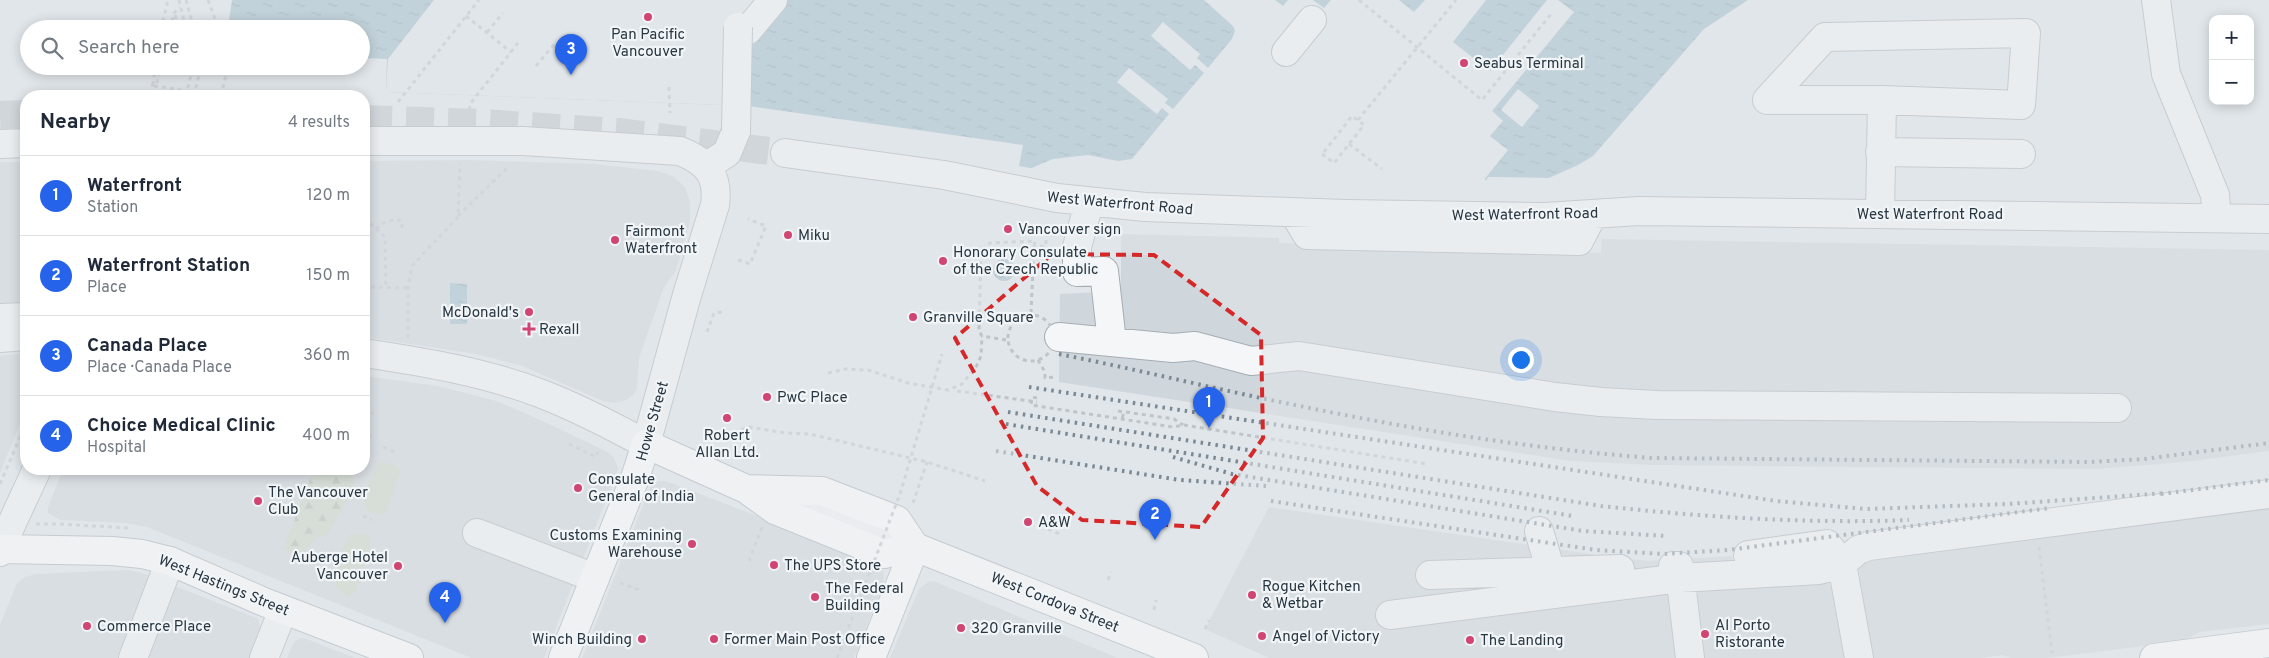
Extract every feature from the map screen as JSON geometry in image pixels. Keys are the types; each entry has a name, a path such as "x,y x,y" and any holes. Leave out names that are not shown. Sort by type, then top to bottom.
{"main road":[{"path":"646,444 746,489 775,510 884,554 915,547"},
{"name":"Howe Street","path":"563,658 607,580 646,444"},
{"path":"871,658 915,547"},
{"name":"West Cordova Street","path":"915,547 1166,653 1194,658"},
{"name":"West Hastings Street","path":"0,550 112,551 142,554 170,561 283,610 409,658"},
{"path":"2154,658 2269,643"}],"street":[{"path":"370,141 556,142 680,151 694,157 709,172 727,153 736,131 743,29 773,0"},
{"path":"2156,0 2166,74 2215,195 2217,218"},
{"path":"1286,52 1312,20"},
{"path":"2026,33 2021,105 1882,100 1767,100 1825,37 2026,33"},
{"path":"1880,214 1882,100"},
{"path":"0,144 20,143"},
{"path":"1880,152 2021,154"},
{"name":"West Waterfront Road","path":"785,153 951,176 1027,193 1089,203 1170,209 1545,217 1639,212 2269,219"},
{"name":"Howe Street","path":"646,444 689,287 715,206 717,190 709,172"},
{"path":"1089,203 1077,247 1077,272 1104,271 1112,342"},
{"path":"0,318 20,317"},
{"path":"0,338 20,336"},
{"path":"1059,337 1172,348 1195,346 1251,361 1299,356 1601,402 1657,405 2117,408"},
{"path":"370,344 542,394 646,444"},
{"path":"0,550 34,475"},
{"path":"1390,615 1680,578 1819,570 1842,564 1858,550 1869,546 2269,494"},
{"path":"811,508 915,547"},
{"path":"1539,530 1551,572"},
{"path":"477,533 607,580"},
{"path":"1748,556 1826,544 1842,564 1859,658"},
{"path":"133,658 170,561"},
{"path":"1430,575 1678,566 1690,658"},
{"path":"264,658 283,610"}],"path":[{"path":"163,20 168,0"},
{"path":"179,0 184,20"},
{"path":"186,0 192,20"},
{"path":"208,0 216,20"},
{"path":"398,102 479,0"},
{"path":"1359,0 1482,100 1551,14"},
{"path":"1358,120 1456,0"},
{"path":"172,20 174,13 180,7"},
{"path":"174,13 176,20"},
{"path":"487,32 503,13"},
{"path":"466,16 511,52"},
{"path":"536,66 556,42"},
{"path":"469,122 470,104 518,43"},
{"path":"154,90 155,75"},
{"path":"154,85 158,75"},
{"path":"187,90 190,75"},
{"path":"195,90 198,75"},
{"path":"222,90 226,75"},
{"path":"154,85 182,90"},
{"path":"669,87 670,113"},
{"path":"1352,116 1358,120 1364,125 1334,163 1323,153 1352,116"},
{"path":"1349,144 1382,169"},
{"path":"458,217 460,164"},
{"path":"408,338 408,288 412,266 508,167"},
{"path":"738,260 750,264 766,226 748,219"},
{"path":"376,229 386,220 401,220 403,232"},
{"path":"370,224 385,237 386,286"},
{"path":"1034,247 1046,246 1046,235 1058,236 1057,240"},
{"path":"828,373 845,369 868,370 948,390 962,384 976,367 981,356 982,336 978,325 981,252 990,243 1035,240 1031,313"},
{"path":"370,286 408,288"},
{"path":"706,332 714,313 722,312"},
{"path":"1006,340 1008,333 1016,322 1031,313"},
{"path":"982,336 1006,340 1021,359 1029,361 1038,360 1045,355 1053,344 1053,330 1044,319 1031,313"},
{"path":"837,658 900,494 942,354"},
{"path":"1038,360 1045,372 1045,378 1055,378"},
{"path":"957,391 1032,401"},
{"path":"1037,400 1032,397 1031,405 1173,427 1184,425 1427,464"},
{"path":"372,415 373,410"},
{"path":"1118,410 1124,412 1122,419"},
{"path":"1126,412 1174,419 1184,425"},
{"path":"726,435 749,427 786,433 810,434 927,462 985,481"},
{"path":"370,438 371,430"},
{"path":"0,484 20,437"},
{"path":"569,444 596,457 598,452"},
{"path":"382,447 396,452"},
{"path":"913,503 927,462"},
{"path":"363,516 372,520"},
{"path":"1051,520 1065,526"},
{"path":"748,561 764,523"},
{"path":"1048,529 1062,535"},
{"path":"2038,540 2052,653"},
{"path":"1108,580 1111,572"},
{"path":"607,580 640,590"},
{"path":"1154,610 1156,600"},
{"path":"1205,629 1209,620"}],"highlighted area":[{"path":"1052,254 1154,255 1261,335 1263,438 1201,527 1082,520 1037,486 955,338"}],"shaded area":[{"path":"468,160 594,164 658,171 673,176 685,187 690,202 690,221 676,271 664,287 639,358 637,388 633,395 626,400 616,403 603,401 522,366 476,354 370,338 370,161"},
{"path":"0,162 20,162 20,309 0,309"},
{"path":"1121,234 1279,238 1279,243 1383,248 1601,253 1602,239 2269,250 2269,451 2184,462 2097,469 1652,465 1571,461 1059,382 1060,294 1121,291"},
{"path":"20,354 20,424 0,473 0,356"},
{"path":"370,377 438,386 493,400 606,451 614,458 618,468 544,658 472,658 147,527 125,523 60,520 48,513 48,507 61,475 370,475"},
{"path":"658,481 666,481 877,562 883,571 884,580 854,658 582,658 649,490"},
{"path":"2269,496 2269,624 2200,632 2184,641 2048,658 2010,658 2003,655 1982,658 1865,658 1859,566 1863,558"},
{"path":"1269,507 1618,558 1650,561 1732,556 1733,566 1827,582 1831,587 1844,658 1269,658 1205,629"},
{"path":"126,570 139,572 258,619 260,627 249,658 0,658 0,625 16,585 23,578 35,574"},
{"path":"929,581 936,582 1118,658 890,658 919,589"},
{"path":"300,638 355,658 287,658 294,642"}],"green space":[{"path":"380,461 394,465 401,470 386,512 379,515 366,510 362,495"},
{"path":"312,475 353,475 354,489 329,533 316,540 299,557 283,549"},
{"path":"364,533 372,538 356,592 347,597 336,587 338,559 350,534"}],"water":[{"path":"232,0 1220,0 1249,29 1147,168 1056,173 1019,166 1023,145 748,106 386,92 387,59 370,58 370,20 229,20"},
{"path":"1262,0 1764,0 1723,32 1675,86 1564,184 1492,185"},
{"path":"1004,259 1012,262 1015,270 1012,278 1004,281 996,278 993,270 996,262"},
{"path":"450,283 467,284 467,324 450,324"}],"pier":[{"path":"434,0 786,0 751,44 748,106 386,92 388,59"},
{"path":"1204,0 1224,0 1245,18 1251,28 1253,38 1149,170 1115,173 1115,181 1112,183 1027,170 1053,159 1088,155 1118,161 1132,159 1169,114 1162,108 1157,114 1117,82 1129,68 1168,99 1165,103 1173,109 1204,73 1195,65 1190,70 1151,36 1163,22 1200,54 1197,58 1208,68 1232,39 1235,31 1233,26"},
{"path":"1260,0 1275,0 1283,6 1288,0 1313,0 1324,8 1331,0 1399,0 1414,12 1425,0 1486,0 1453,42 1490,71 1547,0 1558,0 1574,12 1492,111 1503,121 1490,136 1508,150 1483,181"},
{"path":"1748,0 1766,0 1725,33 1677,88 1638,123 1594,171 1565,186 1533,192 1491,188 1485,183 1488,177 1549,178 1593,156 1704,29"},
{"path":"1518,89 1539,106 1522,127 1501,110"}],"tunnel":[{"path":"0,115 20,114"},
{"path":"370,119 481,123 618,132 785,153"}],"railway":[{"path":"1059,354 1270,400 1387,423 1519,444 1652,458 2089,462 2144,459 2269,443"},
{"path":"1029,387 1776,501 1866,509 2008,504 2167,493"},
{"path":"1008,412 1601,506 1755,519 1909,520"},
{"path":"1006,424 1573,516"},
{"path":"996,451 1180,480 1267,486"},
{"path":"1173,457 1232,474 1583,531 1667,536"},
{"path":"2161,494 2269,480"},
{"path":"1271,501 1596,550 1664,554 1728,550 2050,508"}],"place":[{"name":"Pan Pacific Vancouver","path":"648,17"},
{"name":"Seabus Terminal","path":"1464,63"},
{"name":"Canada Place","path":"571,75"},
{"name":"Vancouver sign","path":"1008,229"},
{"name":"Miku","path":"788,235"},
{"name":"Fairmont Waterfront","path":"615,240"},
{"name":"Honorary Consulate of the Czech Republic","path":"943,261"},
{"name":"McDonald's","path":"529,312"},
{"name":"Granville Square","path":"913,317"},
{"name":"Rexall","path":"529,329"},
{"name":"PwC Place","path":"767,397"},
{"name":"Robert Allan Ltd.","path":"727,418"},
{"name":"Waterfront","path":"1209,428"},
{"name":"Consulate General of India","path":"578,488"},
{"name":"The Vancouver Club","path":"258,501"},
{"name":"A&W","path":"1028,522"},
{"name":"Waterfront Station","path":"1155,540"},
{"name":"Customs Examining Warehouse","path":"692,544"},
{"name":"The UPS Store","path":"774,565"},
{"name":"Auberge Hotel Vancouver","path":"398,566"},
{"name":"Rogue Kitchen & Wetbar","path":"1252,595"},
{"name":"The Federal Building","path":"815,597"},
{"name":"Choice Medical Clinic","path":"445,623"},
{"name":"Commerce Place","path":"87,626"},
{"name":"320 Granville","path":"961,628"},
{"name":"Al Porto Ristorante","path":"1705,634"},
{"name":"Angel of Victory","path":"1262,636"},
{"name":"Winch Building","path":"642,639"},
{"name":"Former Main Post Office","path":"714,639"},
{"name":"The Landing","path":"1470,640"}]}
